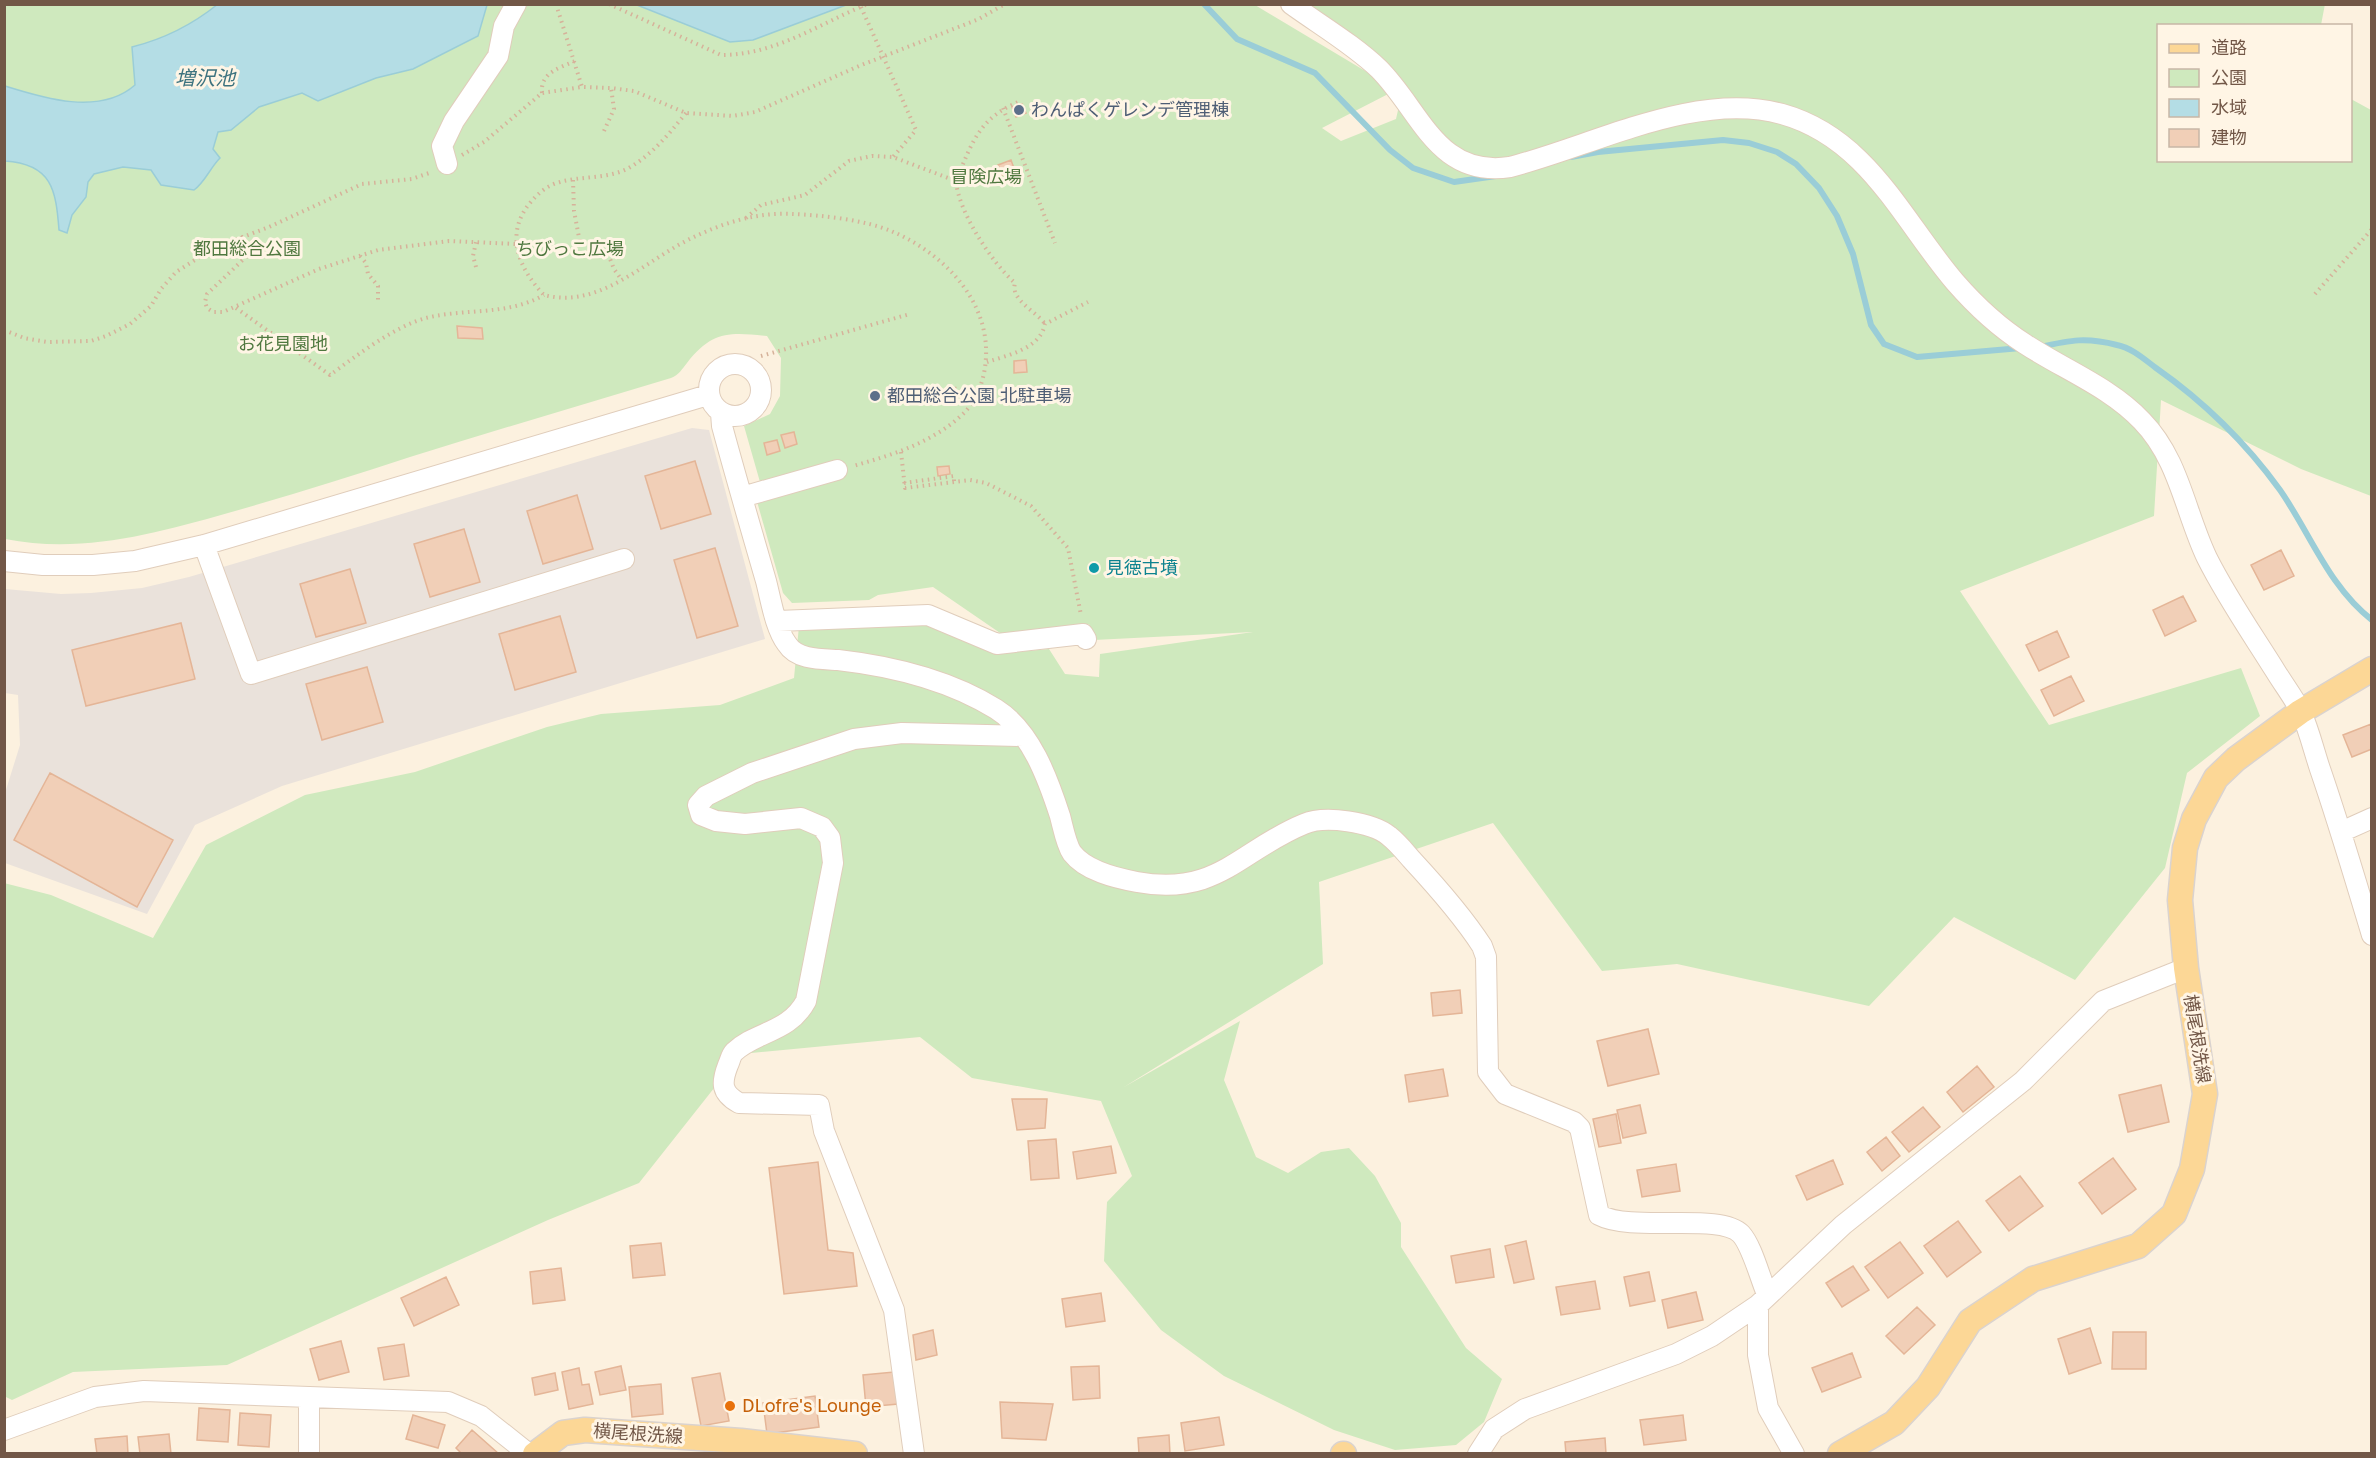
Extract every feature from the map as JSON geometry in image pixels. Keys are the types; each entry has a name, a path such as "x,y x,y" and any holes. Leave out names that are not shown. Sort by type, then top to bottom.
{"main road":[{"name":"横尾根洗線","path":"1840,1454 1894,1423 1928,1387 1970,1321 2033,1279 2138,1246 2174,1214 2192,1169 2205,1094 2186,968 2180,900 2185,848 2202,799 2216,778 2236,759 2300,712 2372,669"},
{"name":"横尾根洗線","path":"535,1454 563,1433 585,1430 741,1441 855,1454"}],"street":[{"path":"447,164 442,146 454,121 498,57 504,26 516,4"},
{"path":"1291,4 1372,63 1434,141 1454,156 1474,166 1486,169 1510,167 1661,120 1725,108 1744,108 1781,114 1817,129 1847,147 1876,177 1970,298 2022,343 2114,397 2144,422 2170,460 2205,554 2223,589 2300,712 2341,832 2372,935"},
{"path":"721,413 738,416 754,409 762,393 758,376 745,365 727,364 713,374 708,395 721,413 722,426 785,642 798,654 866,663 908,673 960,690 998,710 1023,736 1049,780 1071,852 1087,867 1128,880 1168,886 1201,880 1234,867 1307,822 1326,818 1388,834 1436,887 1482,946 1485,957 1488,1072 1505,1094 1574,1122 1580,1128 1599,1215 1610,1221 1626,1223 1715,1224 1733,1228 1745,1240 1762,1300 1758,1355 1768,1408 1794,1454"},
{"path":"4,561 43,566 135,561 204,544 708,395"},
{"path":"742,497 832,467"},
{"path":"204,544 251,674 624,559"},
{"path":"778,621 927,615 997,644 1084,636"},
{"path":"914,1454 894,1310 824,1131 819,1105 739,1103 728,1097 722,1088 723,1078 733,1053 790,1020 801,1011 806,1001 833,863 830,838 822,827 801,818 745,824 716,821 701,815 698,805 706,796 752,773 854,739 902,733 1023,736"},
{"path":"2341,832 2372,818"},
{"path":"1478,1454 1494,1429 1525,1409 1676,1354 1713,1336 1762,1300 1843,1225 2007,1095 2103,1000 2186,968"},
{"path":"4,1430 95,1397 144,1391 448,1402 481,1416 529,1454"},
{"path":"309,1397 309,1454"}],"path":[{"path":"556,4 582,87"},
{"path":"609,4 721,55 764,51 868,4"},
{"path":"4,330 24,338 47,342 91,341 106,336 130,324 151,306 161,289 177,272 214,248 269,227 362,184 412,179 447,164 484,142 542,93 582,87 611,88 634,92 686,113 733,116 755,112 883,56 971,22 1005,4"},
{"path":"861,7 916,130 893,157"},
{"path":"542,93 541,86 551,71 574,61"},
{"path":"604,131 614,109 611,88"},
{"path":"1021,101 1003,108 983,123 956,181 957,197 996,264 1015,283 1017,296 1045,324"},
{"path":"1003,108 1055,243"},
{"path":"544,296 523,269 516,244 520,217 535,197 550,186 624,170 640,161 658,146 686,113"},
{"path":"746,219 761,205 805,195 849,161 872,156 893,157 956,181"},
{"path":"573,180 574,211 582,253 607,251 621,279"},
{"path":"236,308 330,375 389,336 423,318 498,310 530,303 544,296 571,299 587,296 694,237 746,219 772,213 796,214 861,223 891,231 938,261 967,289 978,309 986,341 987,363 976,398 964,413 938,434 901,452 832,467"},
{"path":"2315,294 2372,229"},
{"path":"241,236 250,248 248,255 207,294 205,302 207,308 213,312 236,308 278,286 360,256 410,245 449,241 516,244"},
{"path":"476,242 473,256 476,267"},
{"path":"360,256 366,263 368,274 378,286 378,301"},
{"path":"1045,324 1088,303"},
{"path":"761,356 910,314"},
{"path":"987,363 1037,341 1043,334 1045,324"},
{"path":"949,386 976,398"},
{"path":"901,452 905,488 970,480 986,483 1031,506 1068,548 1078,591 1084,636"}],"shaded area":[{"path":"692,428 709,430 765,639 282,786 195,825 147,914 5,863 5,793 20,745 18,695 5,693 5,589 61,594 91,593 142,588 189,577"}],"green space":[{"path":"2325,4 2321,24 2157,24 2157,162 2352,162 2352,100 2371,110 2371,496 2301,469 2161,400 2154,516 1960,591 2049,725 2241,668 2260,716 2187,773 2165,868 2075,980 1954,917 1869,1006 1677,964 1602,971 1493,823 1319,882 1323,964 1124,1087 1240,1021 1224,1080 1256,1157 1288,1173 1321,1152 1349,1148 1375,1176 1401,1223 1401,1247 1466,1348 1502,1379 1484,1422 1456,1445 1395,1450 1334,1430 1224,1376 1161,1330 1104,1261 1107,1202 1132,1176 1101,1101 972,1078 920,1037 741,1054 639,1183 548,1220 227,1365 73,1372 12,1400 4,1396 4,883 51,895 153,938 206,845 305,795 415,772 547,727 601,714 720,705 794,678 799,626 924,622 996,654 1049,649 1065,674 1099,677 1100,654 1253,632 1094,640 1089,624 1003,635 933,587 878,595 869,600 792,603 783,593 756,498 764,496 744,426 770,414 780,396 781,358 767,336 742,334 713,339 696,352 680,372 671,378 200,521 117,540 89,543 33,543 5,539 5,5 1255,5 1382,81 1291,5","holes":["1394,91 1401,97 1396,119 1341,141 1322,128"]}],"water":[{"name":"増沢池","path":"218,4 487,5 478,36 413,69 376,78 318,101 302,93 259,107 231,130 218,132 213,149 220,158 194,190 161,185 151,170 123,167 94,174 88,182 86,197 72,215 67,233 59,230 53,191 42,174 33,167 5,161 5,86 71,102 105,100 121,94 135,85 132,47 177,30"},
{"path":"637,5 846,5 753,40 730,42"}],"building":[{"name":"わんぱくゲレンデ管理棟","path":"1022,104 1026,113 1016,117 1012,107"},
{"path":"1011,160 1015,171 1002,175 998,165"},
{"path":"457,326 482,328 483,339 458,338"},
{"path":"1026,360 1027,372 1014,373 1014,361"},
{"path":"794,432 797,444 785,448 781,435"},
{"path":"777,440 780,451 767,455 764,443"},
{"path":"695,461 711,514 661,529 645,476"},
{"path":"949,466 950,474 938,476 937,467"},
{"path":"577,495 593,549 543,564 527,511"},
{"path":"464,529 480,582 430,597 414,544"},
{"path":"715,548 738,626 697,638 674,560"},
{"path":"2281,550 2294,576 2264,590 2251,565"},
{"path":"350,569 366,623 316,637 300,584"},
{"path":"2183,596 2196,621 2165,636 2153,610"},
{"path":"560,616 576,672 515,690 499,634"},
{"path":"181,623 195,679 86,706 72,650"},
{"path":"2057,631 2069,657 2039,671 2026,645"},
{"path":"367,667 383,722 322,740 306,684"},
{"path":"2071,676 2084,701 2054,716 2041,690"},
{"path":"2371,724 2372,749 2352,757 2343,735"},
{"path":"50,773 173,840 137,907 14,840"},
{"path":"1460,990 1462,1013 1433,1016 1431,993"},
{"path":"1648,1029 1659,1074 1608,1086 1597,1041"},
{"path":"1977,1066 1994,1087 1963,1112 1947,1092"},
{"path":"1443,1069 1448,1096 1409,1102 1405,1075"},
{"path":"2161,1085 2169,1122 2128,1132 2119,1095"},
{"path":"1012,1099 1047,1099 1045,1128 1017,1130"},
{"path":"1640,1105 1646,1133 1623,1138 1617,1110"},
{"path":"1923,1107 1940,1127 1909,1152 1892,1132"},
{"path":"1616,1114 1621,1143 1599,1147 1593,1119"},
{"path":"1886,1137 1900,1156 1882,1171 1867,1152"},
{"path":"1056,1139 1059,1178 1031,1180 1028,1141"},
{"path":"1111,1146 1116,1173 1077,1179 1073,1152"},
{"path":"2113,1158 2136,1189 2102,1214 2079,1183"},
{"path":"1833,1160 1843,1184 1807,1200 1796,1176"},
{"path":"818,1162 828,1250 853,1253 857,1286 784,1294 769,1168"},
{"path":"1676,1164 1680,1191 1642,1197 1637,1170"},
{"path":"2020,1176 2043,1206 2009,1231 1986,1201"},
{"path":"1958,1221 1981,1252 1947,1277 1924,1246"},
{"path":"1526,1241 1534,1279 1514,1283 1505,1246"},
{"path":"1900,1242 1923,1273 1888,1298 1865,1267"},
{"path":"661,1243 665,1275 633,1278 630,1246"},
{"path":"1490,1249 1494,1277 1456,1283 1451,1256"},
{"path":"1853,1266 1869,1290 1842,1307 1826,1283"},
{"path":"561,1268 565,1300 533,1304 530,1272"},
{"path":"1649,1272 1655,1301 1630,1306 1624,1277"},
{"path":"446,1277 459,1305 414,1326 401,1298"},
{"path":"1595,1281 1600,1309 1561,1315 1556,1287"},
{"path":"1696,1292 1703,1320 1668,1328 1662,1300"},
{"path":"1101,1293 1105,1321 1066,1327 1062,1299"},
{"path":"1917,1307 1935,1325 1904,1354 1886,1336"},
{"path":"2090,1328 2101,1363 2069,1374 2058,1339"},
{"path":"933,1330 937,1355 916,1360 913,1335"},
{"path":"2113,1332 2146,1332 2146,1369 2112,1369"},
{"path":"341,1341 349,1372 319,1380 310,1349"},
{"path":"404,1344 409,1376 384,1380 378,1348"},
{"path":"1852,1353 1861,1377 1822,1392 1812,1368"},
{"path":"621,1366 626,1390 600,1395 595,1372"},
{"path":"1099,1366 1100,1398 1073,1400 1071,1367"},
{"path":"579,1368 582,1385 589,1384 593,1404 569,1409 562,1372"},
{"path":"894,1372 898,1404 866,1407 863,1375"},
{"path":"555,1373 558,1390 535,1395 532,1378"},
{"path":"720,1373 729,1421 701,1426 692,1378"},
{"path":"661,1384 663,1414 632,1417 629,1387"},
{"path":"815,1396 819,1427 767,1434 763,1403"},
{"path":"1000,1402 1053,1404 1046,1440 1002,1438"},
{"path":"199,1408 230,1410 228,1442 197,1440"},
{"path":"240,1413 271,1415 269,1447 238,1445"},
{"path":"413,1415 445,1425 438,1448 406,1439"},
{"path":"1683,1415 1686,1440 1644,1445 1640,1420"},
{"path":"1219,1417 1224,1445 1185,1451 1181,1423"},
{"path":"472,1430 499,1454 462,1454 456,1448"},
{"path":"169,1434 171,1454 140,1454 138,1437"},
{"path":"1169,1435 1170,1454 1139,1454 1138,1438"},
{"path":"127,1436 128,1454 97,1454 95,1439"},
{"path":"1605,1438 1606,1454 1566,1454 1565,1442"}],"waterway":[{"path":"1204,4 1237,39 1315,73 1390,150 1413,168 1454,182 1503,175"},
{"path":"1571,157 1598,152 1723,140 1749,143 1777,152 1796,164 1819,188 1837,216 1853,254 1871,325 1884,344 1917,357 2021,348"},
{"path":"2040,347 2087,340 2122,346 2133,351 2190,394 2238,439 2267,473 2291,507 2332,576 2357,607 2372,620"}],"place":[{"name":"わんぱくゲレンデ管理棟","path":"1019,110"},
{"name":"都田総合公園 北駐車場","path":"875,396"},
{"name":"見徳古墳","path":"1094,568"},
{"name":"DLofre's Lounge","path":"730,1406"}],"park label":[{"name":"冒険広場","path":"986,177"},
{"name":"都田総合公園","path":"247,249"},
{"name":"ちびっこ広場","path":"570,249"},
{"name":"お花見園地","path":"283,344"}]}
